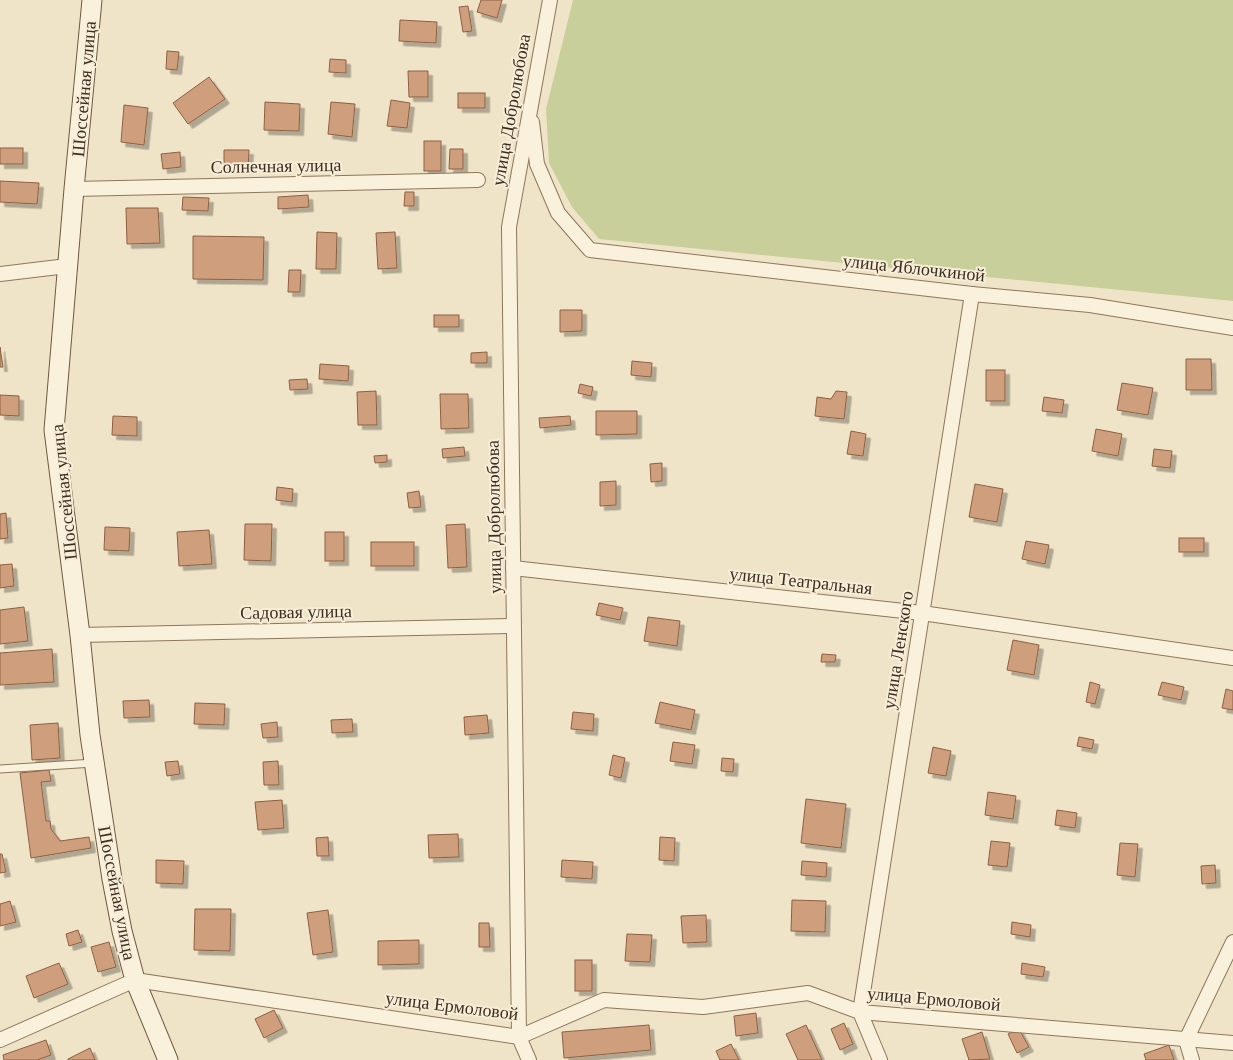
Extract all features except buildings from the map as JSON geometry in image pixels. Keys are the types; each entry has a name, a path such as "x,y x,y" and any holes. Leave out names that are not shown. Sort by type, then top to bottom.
{"main road":[{"name":"Шоссейная улица","path":"92,0 54,430 94,763 114,887 122,931 135,980 168,1060"}],"street":[{"name":"улица Добролюбова","path":"519,1037 509,228 550,0"},
{"name":"улица Яблочкиной","path":"530,107 537,164 558,213 590,250 972,294 1090,305 1233,328"},
{"name":"Солнечная улица","path":"74,189 478,180"},
{"path":"0,274 68,266"},
{"name":"улица Ленского","path":"860,1012 972,294"},
{"name":"улица Театральная","path":"513,568 922,614 1233,658"},
{"name":"Садовая улица","path":"80,635 513,626"},
{"path":"1192,1060 1186,1040 1233,942"},
{"path":"0,1040 135,980"},
{"name":"улица Ермоловой","path":"135,980 519,1037 604,1000 703,1007 808,993 860,1012 1233,1043"},
{"path":"860,1012 880,1060"},
{"path":"519,1037 529,1060"}],"lane":[{"path":"0,769 94,763"}],"green space":[{"path":"573,0 1233,0 1233,301 599,239 572,207 549,163 546,109"}]}
